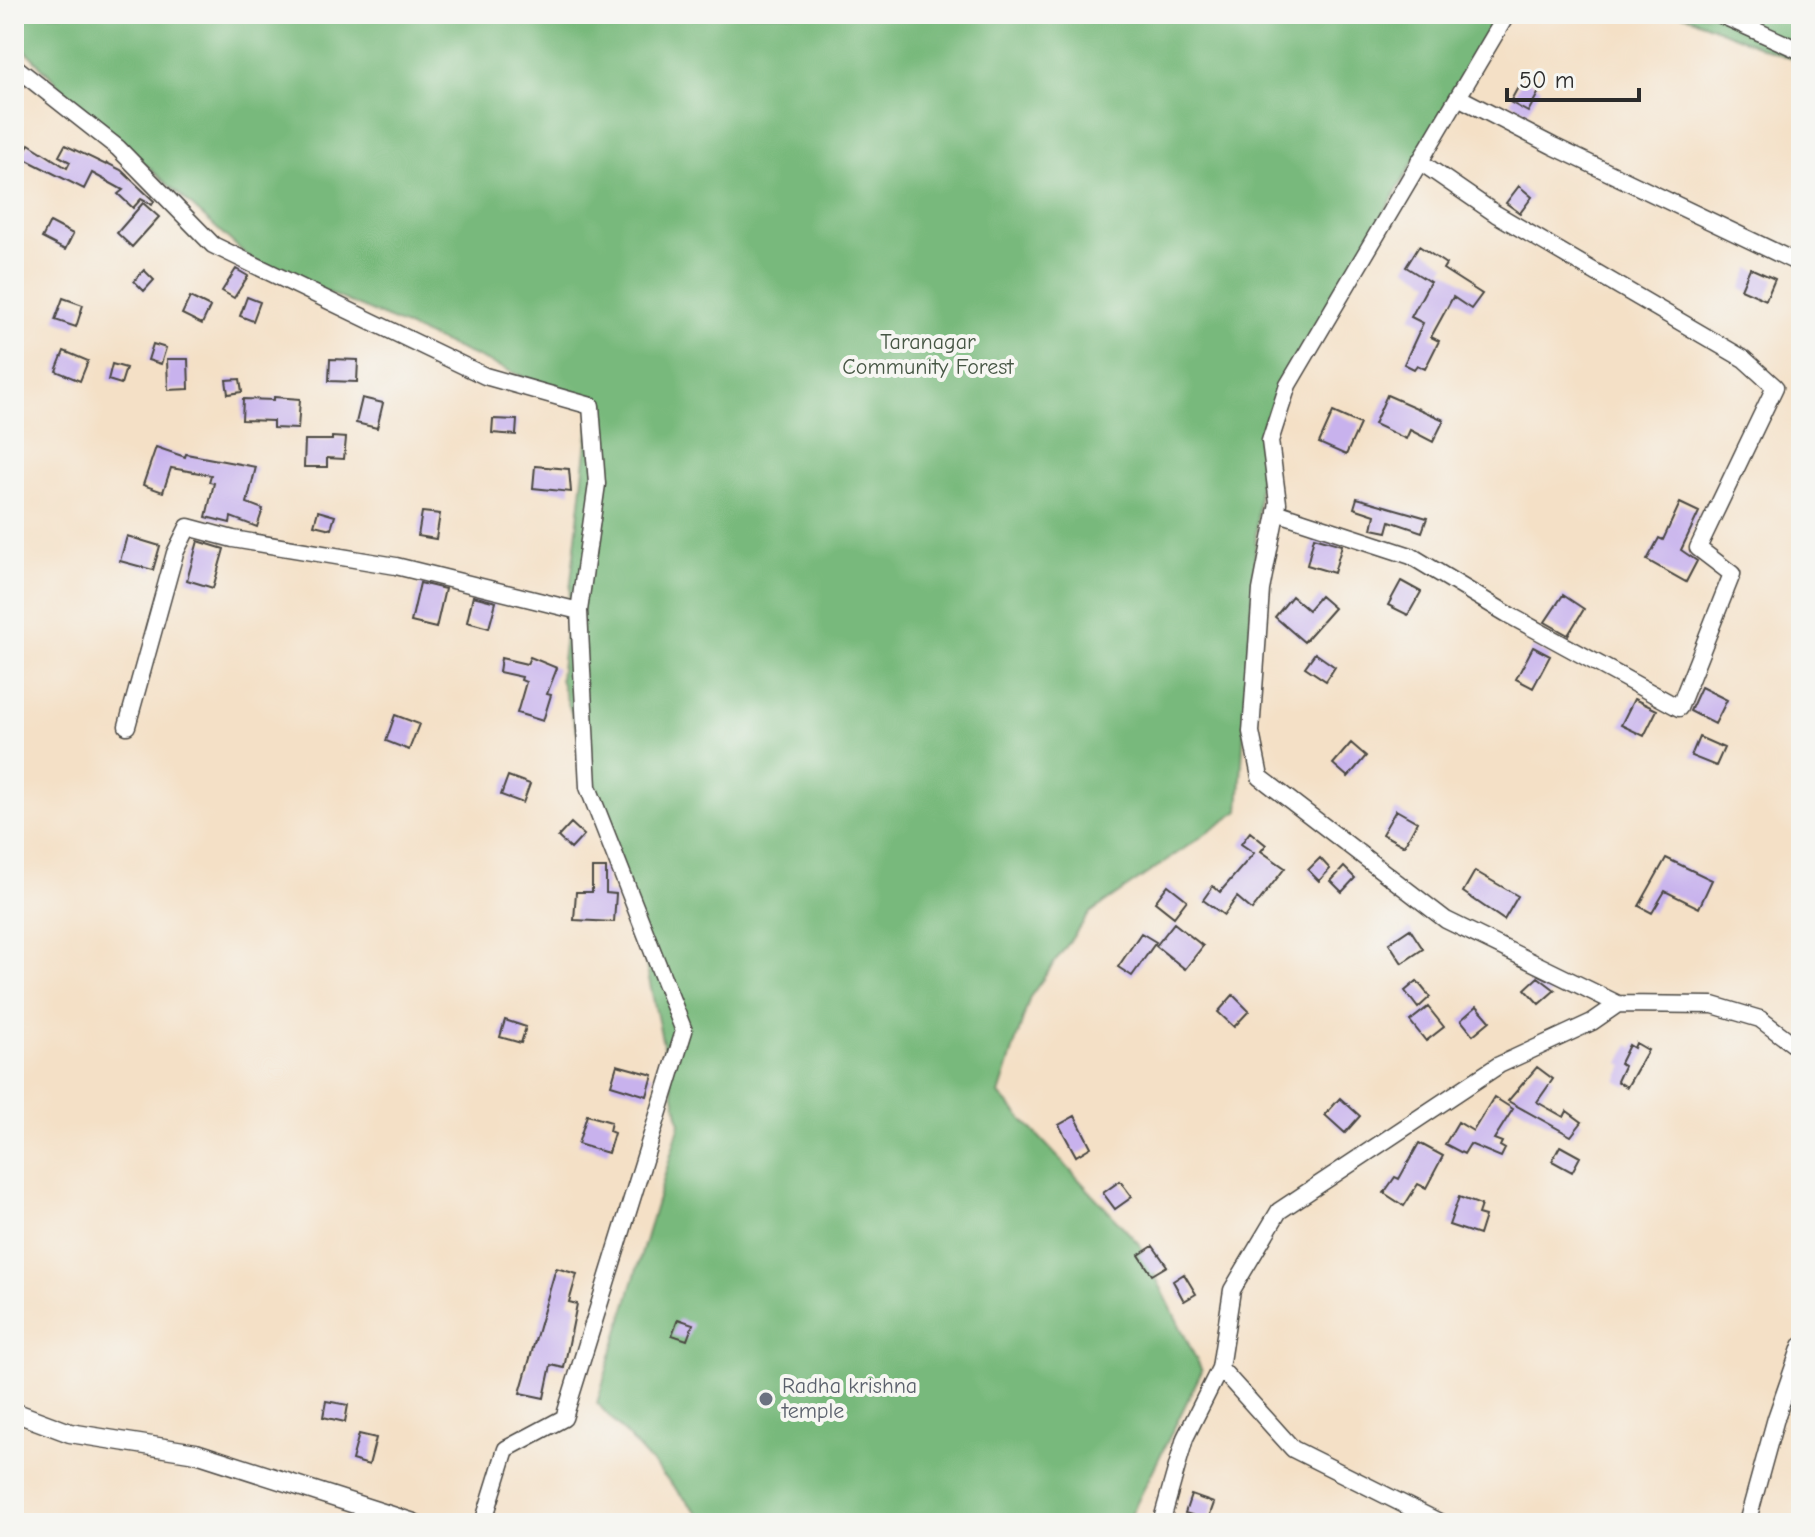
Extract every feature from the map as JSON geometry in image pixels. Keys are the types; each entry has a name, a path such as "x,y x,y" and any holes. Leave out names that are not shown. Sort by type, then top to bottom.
{"street":[{"path":"1507,14 1288,385 1270,441 1276,512 1261,590 1251,732 1260,777 1446,920 1618,1004 1713,1005 1760,1019 1801,1050"},
{"path":"1719,14 1801,51"},
{"path":"14,66 118,148 213,245 485,376 591,406 597,484 579,611 588,787 684,1031 564,1418 506,1449 483,1523"},
{"path":"1458,97 1794,261"},
{"path":"1276,512 1411,556 1509,615 1679,708 1732,574 1698,548 1775,387 1744,359 1496,214 1419,161"},
{"path":"127,726 175,553 188,527 233,539 396,566 579,611"},
{"path":"1161,1523 1185,1438 1220,1368 1232,1290 1279,1211 1499,1065 1592,1022 1618,1004"},
{"path":"1747,1523 1776,1418 1801,1346"},
{"path":"1220,1368 1293,1449 1441,1523"},
{"path":"14,1412 70,1433 196,1453 414,1523"}],"green space":[{"name":"Taranagar Community Forest","path":"14,14 1499,14 1263,422 1239,811 1090,913 1030,997 999,1094 1140,1245 1202,1371 1127,1523 707,1523 597,1403 680,1124 632,899 560,679 591,406 252,260 65,92 14,38"},
{"path":"1681,14 1801,14 1801,63"}],"building":[{"path":"1523,78 1541,88 1528,112 1510,102"},
{"path":"29,144 67,168 70,162 59,156 65,145 107,163 121,170 154,201 152,205 141,199 133,208 118,194 123,190 92,173 84,189 21,157"},
{"path":"1519,186 1532,197 1520,213 1506,203"},
{"path":"143,203 159,217 132,247 117,233"},
{"path":"50,222 73,234 65,250 42,238"},
{"path":"1419,246 1446,264 1443,269 1482,294 1471,309 1453,297 1431,337 1439,341 1425,369 1417,365 1414,369 1404,364 1423,323 1411,317 1430,282 1406,267"},
{"path":"1750,268 1775,279 1766,300 1741,289"},
{"path":"236,269 248,276 234,298 222,291"},
{"path":"144,270 154,280 144,291 134,281"},
{"path":"190,297 210,307 202,324 182,314"},
{"path":"247,297 260,302 253,321 240,316"},
{"path":"63,298 83,305 76,327 55,320"},
{"path":"153,344 166,348 161,364 148,360"},
{"path":"64,351 88,361 80,381 56,371"},
{"path":"167,359 188,359 189,389 168,390"},
{"path":"330,359 358,360 357,382 329,381"},
{"path":"112,364 126,368 121,384 108,380"},
{"path":"240,379 242,392 228,394 226,380"},
{"path":"1387,395 1444,420 1433,442 1410,430 1406,439 1374,424"},
{"path":"274,397 300,399 298,429 273,428 273,421 242,420 243,399 274,400"},
{"path":"362,398 383,403 377,428 356,423"},
{"path":"1333,412 1360,424 1346,455 1319,443"},
{"path":"493,419 517,420 516,435 492,433"},
{"path":"332,437 346,438 344,459 327,458 327,467 304,467 305,440 332,440"},
{"path":"156,447 185,457 186,454 256,467 247,503 263,509 257,527 231,517 230,523 206,517 214,483 209,482 211,475 171,468 163,492 143,485"},
{"path":"535,466 569,469 571,492 533,488"},
{"path":"1357,498 1427,518 1422,532 1390,521 1387,532 1372,529 1375,515 1354,508"},
{"path":"1680,503 1699,512 1681,550 1697,561 1686,582 1647,560 1659,538 1663,540"},
{"path":"318,511 335,516 331,529 314,525"},
{"path":"422,512 440,514 436,539 418,536"},
{"path":"127,536 160,546 153,570 120,561"},
{"path":"1314,537 1342,545 1334,573 1307,565"},
{"path":"198,541 224,549 213,588 187,580"},
{"path":"1401,581 1421,592 1408,615 1388,605"},
{"path":"420,583 445,589 436,628 411,622"},
{"path":"1563,595 1584,609 1568,635 1545,622"},
{"path":"473,596 496,602 489,628 467,622"},
{"path":"1292,596 1308,610 1320,596 1334,608 1304,642 1275,617"},
{"path":"1533,647 1550,656 1533,688 1516,679"},
{"path":"1315,653 1335,667 1326,681 1305,667"},
{"path":"530,657 557,668 547,694 551,695 543,721 517,713 526,682 521,680 522,677 499,672 501,658 527,664"},
{"path":"1701,687 1727,700 1715,724 1690,711"},
{"path":"1634,699 1657,710 1644,736 1621,725"},
{"path":"395,715 419,724 409,750 386,741"},
{"path":"1699,737 1724,748 1716,766 1691,756"},
{"path":"1351,743 1366,756 1348,777 1333,764"},
{"path":"508,776 530,784 523,803 501,795"},
{"path":"1396,810 1417,822 1404,846 1382,834"},
{"path":"571,823 584,835 571,849 558,837"},
{"path":"1250,832 1266,845 1261,851 1285,868 1252,910 1237,897 1224,915 1203,900 1213,886 1220,892 1254,853 1241,844"},
{"path":"1320,858 1330,869 1319,881 1308,870"},
{"path":"1666,858 1712,880 1699,908 1665,891 1652,913 1639,906"},
{"path":"1344,867 1355,878 1342,892 1331,881"},
{"path":"592,868 606,868 606,893 616,894 614,922 574,920 576,892 592,892"},
{"path":"1475,871 1518,896 1504,920 1463,892"},
{"path":"1168,885 1187,900 1174,917 1155,902"},
{"path":"1174,923 1203,946 1185,969 1156,946"},
{"path":"1410,929 1423,949 1402,963 1389,943"},
{"path":"1141,933 1156,942 1132,976 1118,967"},
{"path":"1538,977 1555,990 1539,1004 1525,989"},
{"path":"1417,981 1430,997 1418,1008 1405,991"},
{"path":"1233,995 1249,1011 1234,1027 1218,1012"},
{"path":"1477,1006 1490,1021 1473,1035 1461,1020"},
{"path":"1428,1007 1444,1027 1426,1041 1410,1021"},
{"path":"505,1020 526,1027 521,1043 500,1037"},
{"path":"1636,1043 1648,1050 1627,1087 1617,1081 1624,1066 1620,1063 1629,1045 1634,1048"},
{"path":"617,1065 653,1075 647,1096 611,1085"},
{"path":"1537,1067 1553,1079 1537,1102 1564,1117 1567,1111 1582,1122 1571,1136 1508,1101"},
{"path":"1494,1097 1513,1109 1494,1139 1502,1142 1500,1146 1505,1149 1501,1157 1470,1144 1464,1154 1445,1144 1458,1122 1473,1131"},
{"path":"1340,1098 1360,1116 1345,1133 1325,1115"},
{"path":"587,1115 611,1122 609,1131 614,1133 608,1153 578,1144"},
{"path":"1075,1116 1091,1147 1076,1156 1059,1125"},
{"path":"1419,1143 1443,1156 1426,1188 1418,1184 1404,1206 1384,1193 1395,1177 1399,1179"},
{"path":"1560,1146 1580,1157 1572,1172 1552,1161"},
{"path":"1120,1181 1132,1197 1115,1209 1103,1193"},
{"path":"1459,1197 1481,1205 1478,1214 1485,1216 1479,1235 1449,1225"},
{"path":"1153,1246 1167,1266 1152,1275 1139,1255"},
{"path":"556,1268 577,1274 569,1302 577,1304 564,1368 551,1365 544,1398 520,1393"},
{"path":"1184,1274 1196,1294 1184,1301 1173,1281"},
{"path":"678,1319 693,1324 687,1340 672,1335"},
{"path":"326,1401 348,1405 345,1422 323,1417"},
{"path":"359,1434 376,1438 369,1465 352,1460"},
{"path":"1191,1495 1214,1503 1208,1520 1185,1513"}],"place":[{"name":"Radha krishna temple","path":"766,1399"}]}
